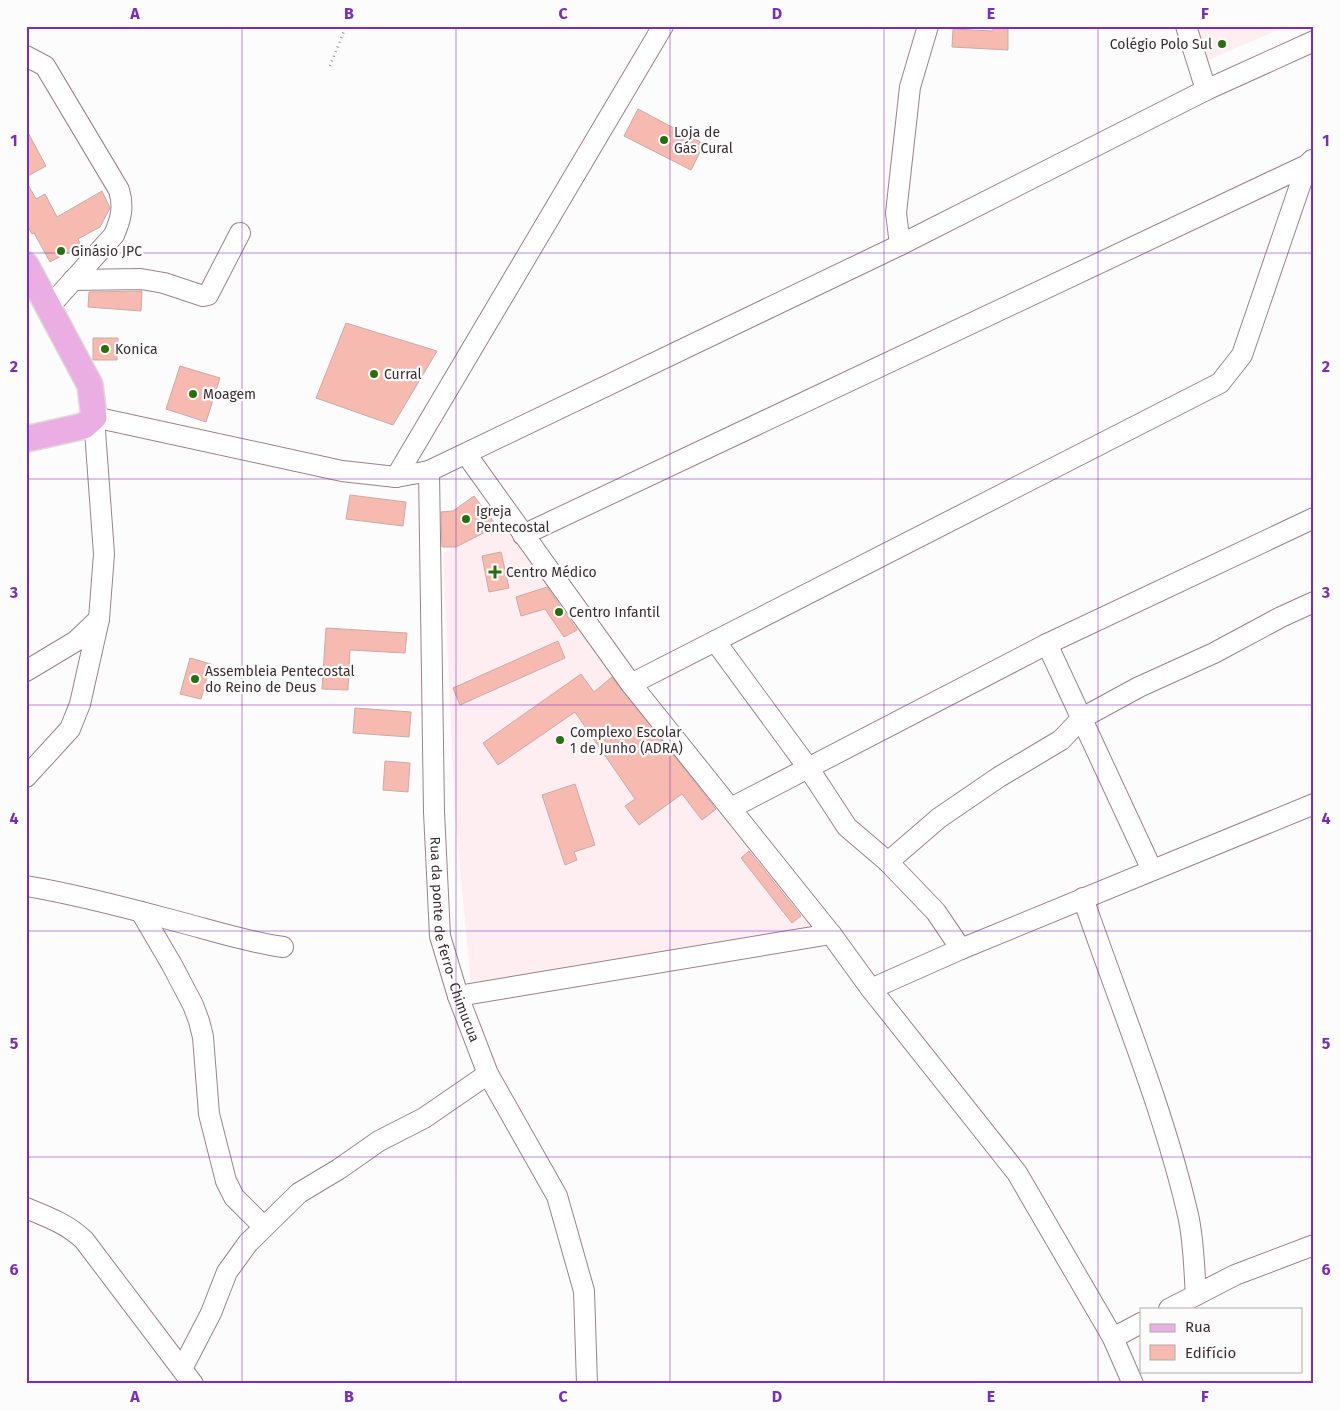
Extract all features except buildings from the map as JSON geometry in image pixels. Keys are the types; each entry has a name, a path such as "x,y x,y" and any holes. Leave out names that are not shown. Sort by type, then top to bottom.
{"main road":[{"path":"26,265 90,385 94,417 84,426 26,439"}],"street":[{"path":"396,477 663,26"},
{"path":"900,245 896,213 910,87 928,26"},
{"path":"1186,26 1206,90"},
{"path":"26,777 70,729 80,704 99,619 104,554 94,417 342,470 396,477 429,471 900,245 1309,37"},
{"path":"26,56 45,66 119,190 122,203 120,220 114,235 49,307"},
{"path":"523,534 1311,162"},
{"path":"631,684 1220,383 1242,355 1311,162"},
{"path":"73,280 141,280 164,283 204,296 211,290 240,233"},
{"path":"466,454 631,684 732,808 831,934 871,989 1017,1173 1113,1338 1133,1384"},
{"name":"Rua da ponte de ferro- Chimucua","path":"429,471 434,812 440,936 458,996 488,1074 557,1196 584,1291 587,1384"},
{"path":"732,808 1047,644 1314,518"},
{"path":"888,862 939,818 999,777 1061,740 1082,718 1138,687 1214,653 1281,617 1314,602"},
{"path":"26,671 76,641 99,619"},
{"path":"715,641 808,769 847,827 888,862 936,912 961,948"},
{"path":"1047,644 1152,870"},
{"path":"871,989 961,948 1314,804"},
{"path":"26,886 62,892 141,912 226,937 283,947"},
{"path":"1083,898 1147,1079 1176,1171 1188,1217 1196,1295"},
{"path":"141,912 177,973 193,1004 199,1021 203,1037 209,1114 226,1181 234,1198 264,1227"},
{"path":"458,996 831,934"},
{"path":"188,1376 227,1272 264,1227 299,1193 339,1169 379,1141 446,1103 488,1074"},
{"path":"26,1208 72,1229 84,1240 147,1325 188,1376"},
{"path":"1171,1308 1235,1275 1314,1245"},
{"path":"1113,1338 1140,1324"}],"path":[{"path":"330,66 346,26"}],"shaded area":[{"name":"Colégio Polo Sul","path":"1195,26 1287,26 1204,62"},
{"name":"Complexo Escolar 1 de Junho (ADRA)","path":"507,523 816,930 471,984 455,813 443,553"}],"place":[{"name":"Colégio Polo Sul","path":"1222,44"},
{"name":"Loja de Gás Cural","path":"664,140"},
{"name":"Ginásio JPC","path":"61,251"},
{"name":"Konica","path":"105,349"},
{"name":"Curral","path":"374,374"},
{"name":"Moagem","path":"193,394"},
{"name":"Igreja Pentecostal","path":"466,519"},
{"name":"Centro Médico","path":"495,572"},
{"name":"Centro Infantil","path":"559,612"},
{"name":"Assembleia Pentecostal do Reino de Deus","path":"195,679"},
{"name":"Complexo Escolar 1 de Junho (ADRA)","path":"560,740"}]}
